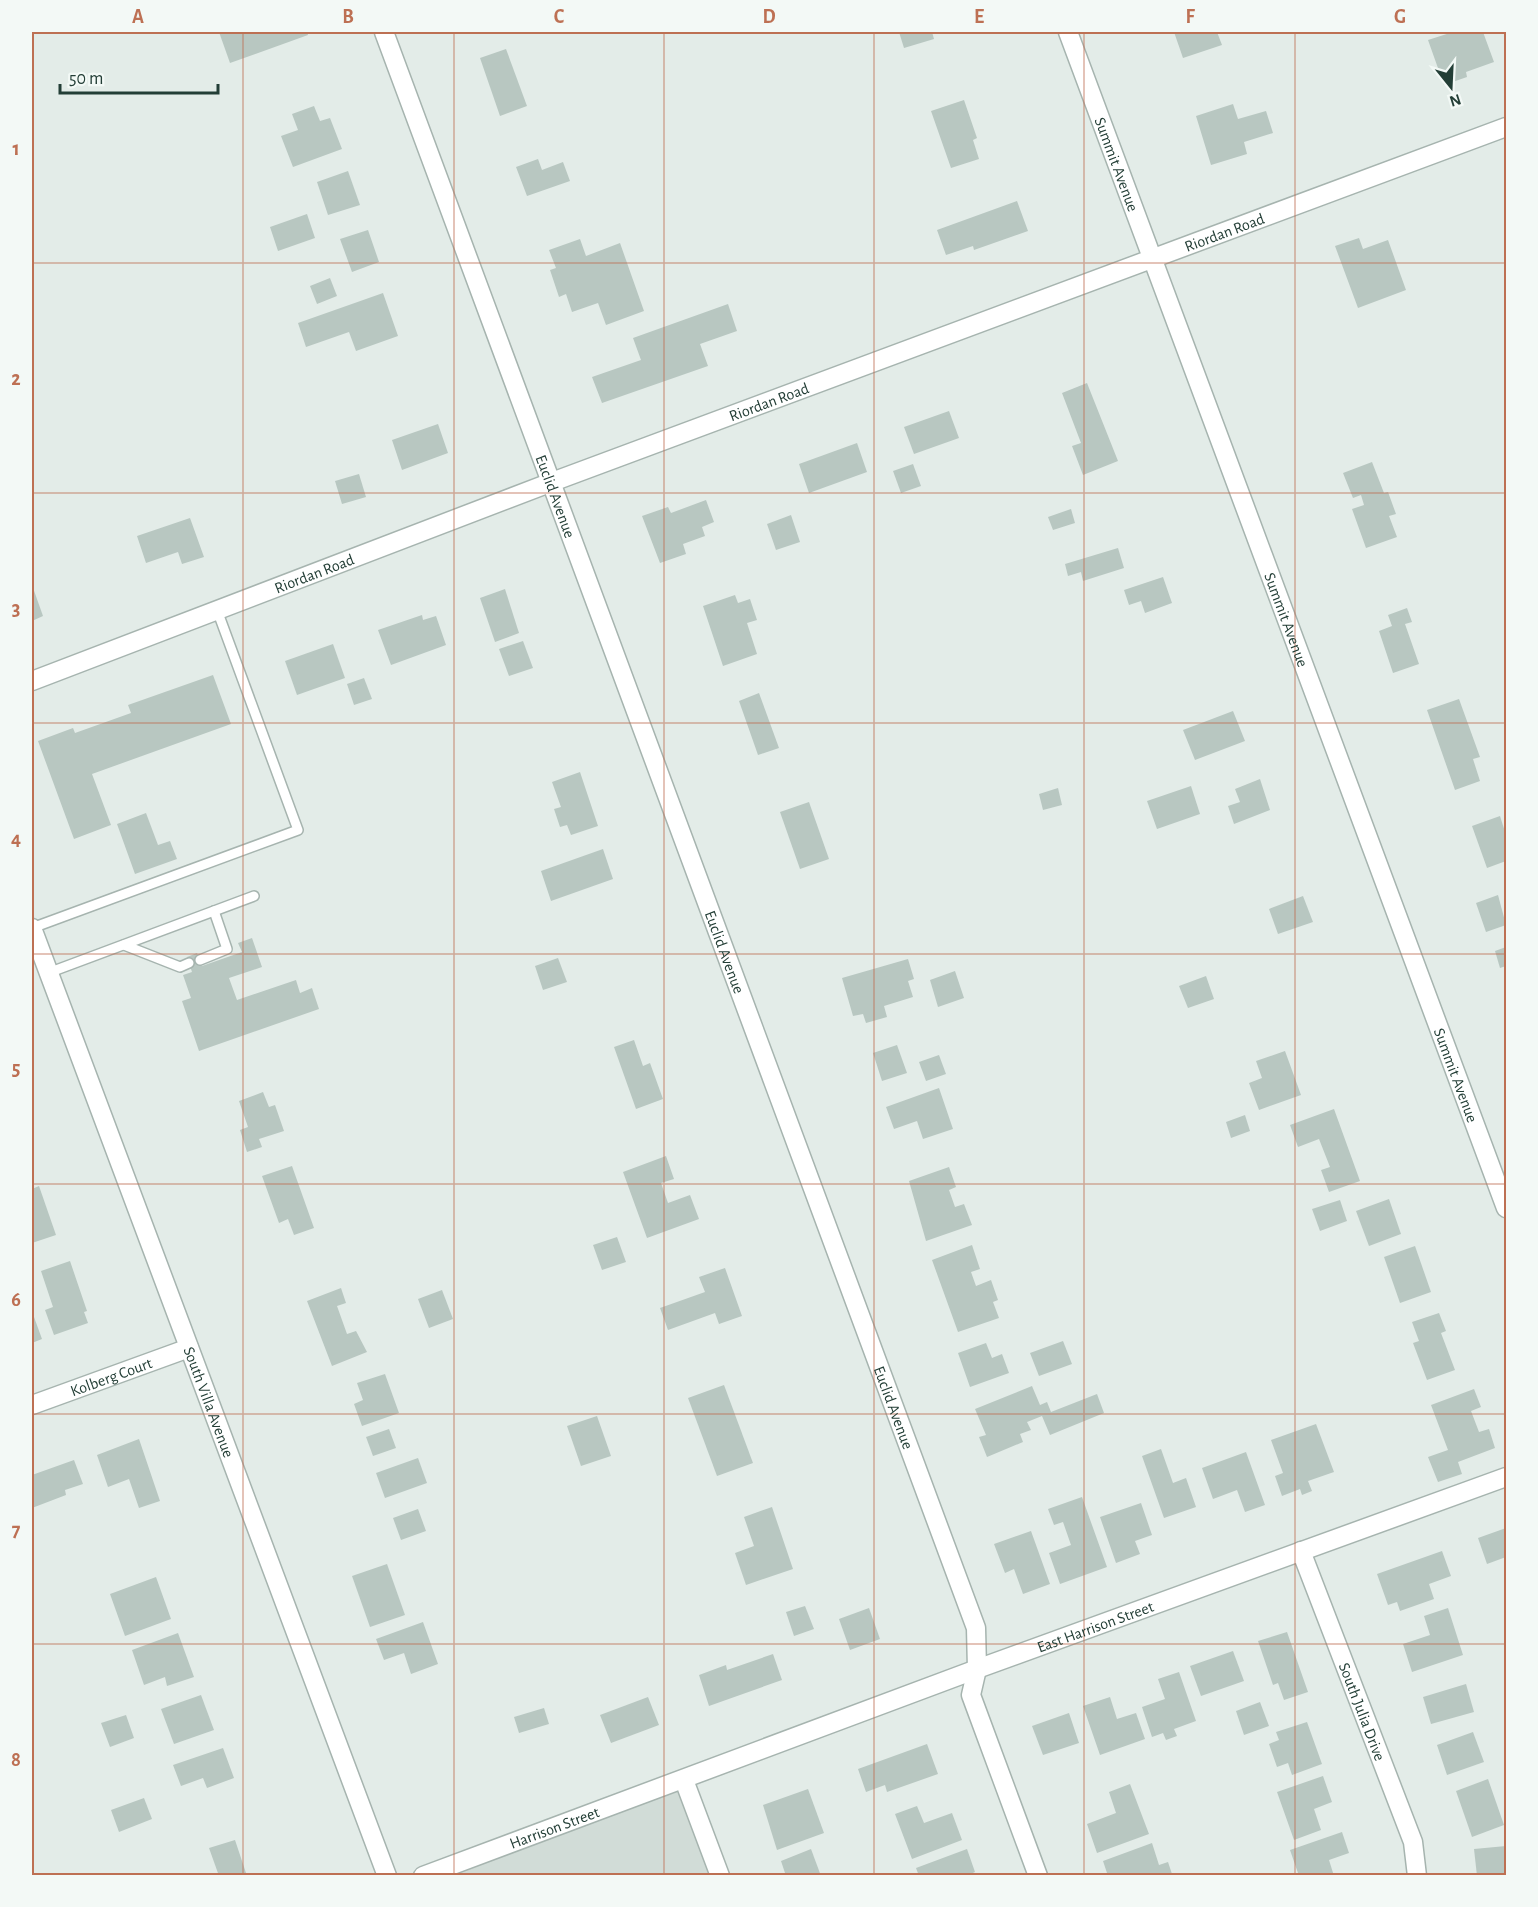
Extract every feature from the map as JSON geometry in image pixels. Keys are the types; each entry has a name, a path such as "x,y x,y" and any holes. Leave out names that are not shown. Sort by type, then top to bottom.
{"street":[{"name":"Euclid Avenue","path":"384,32 976,1628 977,1669 971,1695 1038,1875"},
{"name":"Summit Avenue","path":"1068,32 1506,1208"},
{"name":"Riordan Road","path":"32,681 552,482 1152,261 1506,127"},
{"name":"South Villa Avenue","path":"32,928 387,1875"},
{"name":"Kolberg Court","path":"32,1405 189,1348"},
{"name":"East Harrison Street","path":"684,1780 977,1669 1506,1477"},
{"name":"South Julia Drive","path":"1301,1551 1413,1842 1417,1875"},
{"name":"Harrison Street","path":"423,1875 684,1780"},
{"path":"684,1780 720,1875"}],"lane":[{"path":"32,928 298,830 217,610"},
{"path":"48,973 254,896"},
{"path":"200,960 227,948 214,911"},
{"path":"124,945 180,967 189,963"}],"shaded area":[{"path":"679,1790 712,1876 440,1876"}],"building":[{"path":"219,32 307,32 308,35 230,63"},
{"path":"899,32 932,32 934,39 904,48"},
{"path":"1174,32 1217,32 1222,45 1183,58"},
{"path":"1453,32 1483,32 1494,62 1466,72 1467,77 1444,85 1428,40"},
{"path":"506,49 527,106 500,116 480,58"},
{"path":"964,100 977,138 973,140 979,159 951,168 931,111"},
{"path":"1233,104 1238,119 1266,111 1273,133 1244,142 1247,154 1211,165 1196,116"},
{"path":"314,106 320,121 330,118 342,149 293,167 281,136 298,130 292,114"},
{"path":"538,159 542,170 563,162 570,181 527,196 516,167"},
{"path":"348,171 360,205 328,215 317,182"},
{"path":"1017,201 1028,231 974,250 973,246 946,255 937,230"},
{"path":"307,214 315,238 278,251 270,227"},
{"path":"368,230 379,262 352,272 340,239"},
{"path":"1359,238 1363,249 1388,240 1406,290 1358,308 1335,246"},
{"path":"580,239 586,256 620,243 644,311 606,325 598,303 572,312 566,294 559,297 550,270 556,268 549,250"},
{"path":"330,278 337,296 317,304 310,286"},
{"path":"383,293 398,336 356,351 349,332 306,347 298,323"},
{"path":"728,304 737,331 700,344 708,366 602,403 592,377 641,360 633,338"},
{"path":"1087,383 1118,461 1083,475 1072,446 1081,443 1062,393"},
{"path":"949,411 959,438 914,454 904,427"},
{"path":"438,424 448,453 402,470 392,440"},
{"path":"857,443 867,472 809,493 799,464"},
{"path":"1372,462 1384,493 1388,492 1396,514 1389,516 1397,537 1366,548 1352,509 1364,505 1361,495 1353,498 1343,473"},
{"path":"913,464 921,486 901,493 893,471"},
{"path":"359,474 366,497 342,504 335,481"},
{"path":"706,500 714,522 702,527 705,536 683,544 686,554 660,563 642,516 668,507 671,513"},
{"path":"1071,509 1075,523 1053,530 1048,517"},
{"path":"791,515 800,542 776,550 767,524"},
{"path":"190,518 204,557 182,564 178,552 146,563 137,536"},
{"path":"1118,548 1124,568 1083,581 1081,572 1068,576 1065,564"},
{"path":"1163,577 1172,603 1145,613 1141,601 1129,605 1124,590"},
{"path":"32,585 43,616 32,621"},
{"path":"505,589 519,633 495,642 480,598"},
{"path":"735,595 738,603 750,599 757,620 747,623 757,654 723,666 703,606"},
{"path":"1407,608 1412,622 1405,624 1419,664 1393,673 1379,631 1392,626 1388,615"},
{"path":"422,615 423,620 436,616 446,645 391,665 378,630"},
{"path":"523,641 533,668 509,676 499,649"},
{"path":"333,644 345,678 297,695 285,661"},
{"path":"213,675 231,724 92,774 111,825 74,839 38,741 73,728 75,733 131,713 128,705"},
{"path":"364,678 372,699 354,705 347,684"},
{"path":"759,693 779,748 758,755 739,701"},
{"path":"1459,699 1480,757 1473,759 1480,781 1455,790 1427,710"},
{"path":"1233,711 1245,741 1195,760 1183,730"},
{"path":"580,772 598,826 571,835 567,825 560,827 554,809 561,807 552,782"},
{"path":"1260,779 1270,810 1234,824 1228,806 1240,802 1235,789"},
{"path":"1191,786 1200,814 1157,829 1147,801"},
{"path":"1058,788 1062,805 1043,810 1039,794"},
{"path":"809,802 829,859 800,869 780,812"},
{"path":"146,813 158,845 170,841 177,859 135,874 117,824"},
{"path":"1500,816 1506,835 1506,861 1487,868 1472,826"},
{"path":"603,849 613,879 551,901 541,871"},
{"path":"1498,895 1506,925 1486,932 1476,903"},
{"path":"1303,896 1313,922 1278,934 1269,909"},
{"path":"252,938 262,967 229,978 237,1000 296,980 300,993 312,988 319,1009 199,1051 182,1001 191,998 183,975 192,972 187,957 197,953 202,966 242,952 238,943"},
{"path":"1506,947 1506,966 1500,968 1495,951"},
{"path":"558,958 567,982 543,990 535,966"},
{"path":"908,959 914,979 908,981 913,997 884,1006 887,1017 866,1023 863,1014 853,1016 842,978"},
{"path":"955,971 964,998 938,1007 930,980"},
{"path":"1206,976 1214,999 1188,1008 1179,986"},
{"path":"634,1040 643,1066 650,1063 663,1099 636,1109 614,1047"},
{"path":"897,1045 907,1073 882,1081 873,1053"},
{"path":"1285,1051 1301,1095 1259,1110 1249,1083 1262,1078 1256,1061"},
{"path":"939,1055 946,1074 926,1081 919,1062"},
{"path":"939,1088 953,1129 923,1139 917,1121 894,1129 886,1107"},
{"path":"263,1092 269,1107 275,1105 284,1131 259,1139 262,1147 247,1152 240,1130 248,1127 239,1101"},
{"path":"1334,1109 1360,1181 1329,1192 1321,1170 1330,1167 1319,1139 1298,1147 1290,1125"},
{"path":"1245,1115 1250,1131 1231,1138 1226,1122"},
{"path":"666,1156 674,1179 661,1183 668,1203 690,1195 699,1219 647,1238 623,1172"},
{"path":"292,1166 314,1228 294,1235 288,1219 279,1223 262,1176"},
{"path":"949,1167 956,1187 949,1190 955,1207 964,1204 972,1225 926,1241 909,1181"},
{"path":"39,1186 56,1235 32,1243 32,1189"},
{"path":"1389,1199 1401,1234 1369,1246 1356,1211"},
{"path":"1340,1200 1347,1221 1320,1231 1312,1209"},
{"path":"617,1237 626,1262 602,1270 593,1245"},
{"path":"972,1245 980,1269 971,1272 976,1286 991,1280 998,1300 993,1302 999,1318 958,1332 932,1260"},
{"path":"1415,1246 1431,1292 1400,1303 1384,1257"},
{"path":"70,1261 87,1311 84,1312 88,1323 54,1335 45,1310 53,1307 41,1271"},
{"path":"725,1268 742,1316 719,1324 715,1313 668,1330 660,1308 705,1292 699,1277"},
{"path":"341,1288 346,1303 337,1306 347,1334 356,1331 367,1352 332,1366 307,1301"},
{"path":"442,1290 453,1319 429,1328 418,1299"},
{"path":"1439,1313 1446,1331 1441,1333 1455,1370 1427,1380 1413,1343 1419,1341 1412,1322"},
{"path":"32,1317 34,1317 42,1339 32,1343"},
{"path":"1063,1341 1072,1364 1039,1376 1030,1353"},
{"path":"986,1343 992,1358 1002,1354 1009,1373 970,1387 958,1353"},
{"path":"385,1374 399,1413 362,1426 354,1404 363,1400 357,1383"},
{"path":"724,1385 753,1463 717,1476 688,1398"},
{"path":"1032,1386 1040,1405 1047,1402 1051,1412 1097,1394 1104,1413 1050,1435 1042,1416 1027,1422 1031,1430 1020,1434 1023,1442 987,1457 979,1437 986,1435 975,1409"},
{"path":"1474,1389 1481,1407 1471,1411 1479,1432 1489,1429 1495,1448 1458,1462 1462,1474 1438,1482 1428,1457 1448,1450 1431,1405"},
{"path":"597,1416 611,1456 581,1466 567,1426"},
{"path":"1316,1424 1334,1472 1308,1481 1312,1491 1302,1495 1300,1489 1282,1496 1275,1476 1283,1473 1271,1440"},
{"path":"389,1429 396,1448 373,1456 366,1437"},
{"path":"139,1439 160,1501 139,1508 129,1479 108,1487 97,1455"},
{"path":"1161,1449 1173,1483 1186,1478 1196,1507 1164,1518 1142,1456"},
{"path":"1246,1452 1265,1505 1245,1512 1237,1490 1213,1499 1202,1468"},
{"path":"418,1458 427,1483 385,1498 376,1473"},
{"path":"74,1460 83,1484 65,1490 66,1495 32,1508 32,1475"},
{"path":"1082,1497 1107,1567 1060,1584 1049,1553 1071,1545 1063,1522 1054,1525 1048,1509"},
{"path":"1141,1503 1152,1535 1135,1541 1140,1554 1116,1563 1100,1517"},
{"path":"772,1507 793,1569 746,1585 735,1553 754,1546 744,1517"},
{"path":"418,1509 426,1531 401,1540 393,1518"},
{"path":"1506,1528 1506,1557 1487,1564 1478,1538"},
{"path":"1031,1531 1050,1584 1023,1594 1014,1569 1005,1573 994,1544"},
{"path":"1442,1551 1451,1576 1429,1584 1434,1599 1400,1611 1397,1602 1388,1605 1377,1574"},
{"path":"387,1564 405,1615 370,1627 352,1576"},
{"path":"156,1577 171,1619 125,1636 110,1594"},
{"path":"805,1606 814,1629 794,1636 786,1612"},
{"path":"869,1608 880,1639 850,1650 839,1619"},
{"path":"1448,1608 1463,1655 1412,1672 1403,1644 1430,1635 1424,1616"},
{"path":"423,1622 438,1664 411,1674 404,1653 384,1660 376,1639"},
{"path":"1287,1632 1308,1692 1284,1700 1278,1683 1273,1685 1258,1641"},
{"path":"178,1633 194,1677 167,1686 165,1677 144,1685 132,1650"},
{"path":"1233,1651 1244,1681 1201,1696 1190,1666"},
{"path":"773,1654 782,1680 709,1706 699,1675 726,1665 727,1670"},
{"path":"1179,1672 1196,1721 1174,1729 1177,1736 1166,1740 1163,1733 1152,1737 1142,1707 1165,1699 1158,1679"},
{"path":"1466,1684 1474,1712 1431,1724 1423,1697"},
{"path":"201,1695 214,1730 174,1744 161,1709"},
{"path":"648,1697 659,1725 611,1743 600,1715"},
{"path":"1110,1697 1117,1719 1136,1713 1145,1739 1100,1755 1083,1706"},
{"path":"1260,1702 1269,1726 1244,1735 1236,1711"},
{"path":"544,1708 549,1724 519,1733 514,1717"},
{"path":"1069,1713 1079,1743 1043,1755 1032,1726"},
{"path":"126,1715 134,1738 110,1747 101,1723"},
{"path":"1307,1722 1322,1764 1292,1775 1288,1763 1277,1767 1269,1744 1279,1740 1276,1732"},
{"path":"1473,1732 1484,1762 1447,1775 1437,1745"},
{"path":"927,1744 938,1774 887,1792 885,1785 866,1792 858,1769"},
{"path":"223,1748 234,1778 207,1788 203,1778 181,1786 173,1765"},
{"path":"1323,1776 1332,1802 1314,1809 1321,1830 1294,1840 1277,1792"},
{"path":"1488,1779 1504,1825 1472,1837 1456,1791"},
{"path":"1130,1784 1149,1834 1097,1853 1087,1824 1116,1813 1109,1792"},
{"path":"808,1789 824,1833 777,1850 763,1805"},
{"path":"144,1798 152,1819 119,1832 111,1810"},
{"path":"917,1806 924,1823 952,1813 962,1840 912,1859 895,1814"},
{"path":"1342,1832 1349,1853 1329,1860 1334,1876 1299,1876 1290,1850"},
{"path":"235,1840 246,1873 219,1876 209,1848"},
{"path":"1152,1843 1159,1865 1168,1862 1172,1874 1108,1876 1103,1861"},
{"path":"1506,1846 1506,1876 1477,1876 1474,1849"},
{"path":"811,1849 821,1876 786,1876 781,1861"},
{"path":"967,1849 975,1872 966,1876 919,1876 916,1868"}]}
